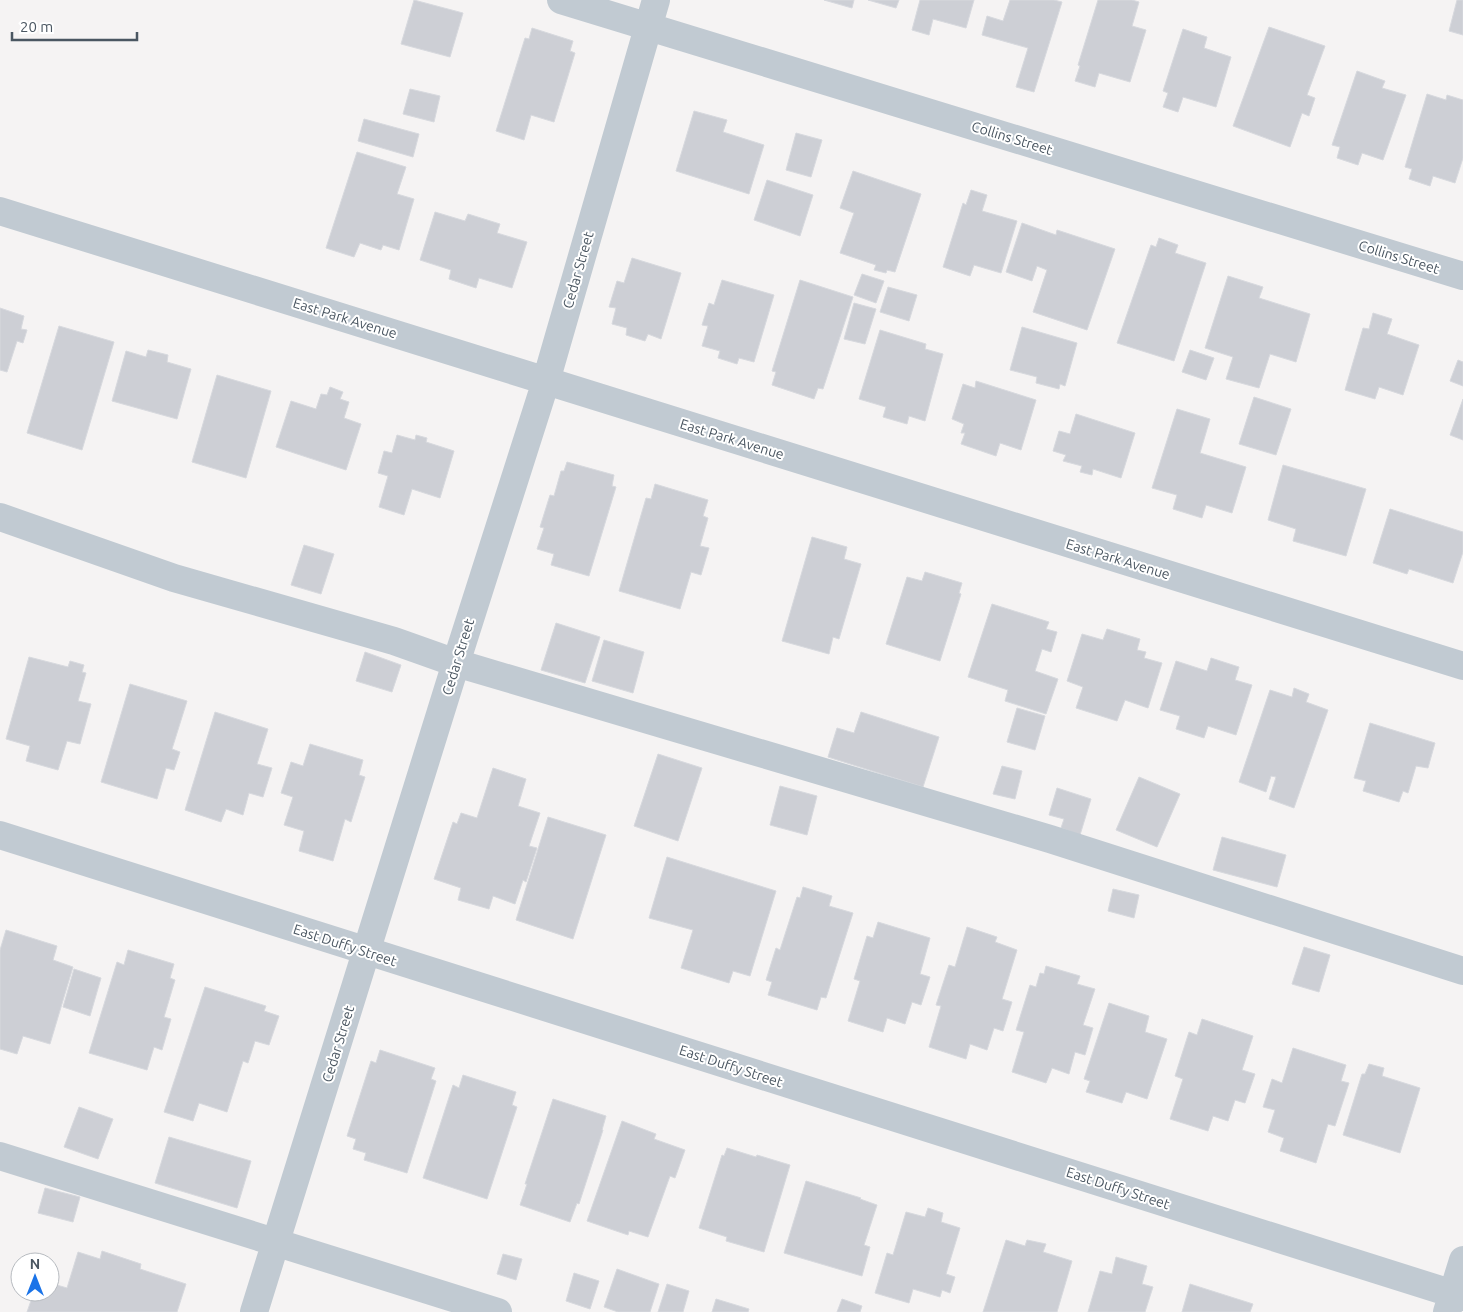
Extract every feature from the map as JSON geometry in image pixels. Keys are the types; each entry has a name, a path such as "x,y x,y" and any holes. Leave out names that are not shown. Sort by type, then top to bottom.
{"street":[{"name":"Collins Street","path":"561,0 1463,276"},
{"name":"Cedar Street","path":"254,1312 546,381 656,0"},
{"name":"East Park Avenue","path":"0,211 1463,666"},
{"path":"0,517 174,578 394,640 456,663 1050,839 1463,971"},
{"name":"East Duffy Street","path":"0,835 367,951 1454,1301"},
{"path":"0,1156 498,1312"},
{"path":"1454,1301 1463,1260"}],"building":[{"path":"414,0 463,13 450,57 401,44"},
{"path":"824,0 854,0 852,8"},
{"path":"868,0 899,0 896,8"},
{"path":"920,0 974,0 966,28 933,19 929,35 912,30"},
{"path":"1010,0 1054,0 1062,2 1034,92 1016,87 1028,48 982,35 987,16 1003,21"},
{"path":"1098,0 1132,0 1139,2 1132,26 1146,30 1130,82 1099,73 1095,87 1075,81"},
{"path":"1457,0 1463,0 1463,35 1449,31"},
{"path":"1269,27 1325,46 1307,95 1315,98 1309,116 1302,113 1290,147 1233,126"},
{"path":"532,28 573,41 570,51 575,53 554,122 531,115 524,140 496,131 525,38 529,39"},
{"path":"1183,29 1207,37 1204,48 1231,57 1216,107 1183,97 1178,112 1163,107 1168,93 1163,91"},
{"path":"1357,71 1385,81 1382,88 1406,95 1383,160 1362,153 1358,165 1337,158 1340,147 1332,145"},
{"path":"410,89 440,96 434,122 403,114"},
{"path":"1427,94 1446,100 1447,95 1463,100 1463,158 1455,183 1433,176 1430,186 1409,179 1412,169 1405,167"},
{"path":"694,111 727,120 723,132 764,145 749,194 676,171"},
{"path":"364,119 419,134 413,157 358,141"},
{"path":"796,133 822,140 811,177 786,170"},
{"path":"357,152 406,167 397,194 414,199 399,250 383,245 381,250 360,243 354,257 326,248"},
{"path":"853,171 921,194 895,272 887,270 886,273 874,270 876,265 840,253 854,213 840,208"},
{"path":"767,180 813,195 800,236 754,220"},
{"path":"971,190 987,195 982,211 1017,221 1001,273 974,265 970,276 943,267 963,203 966,205"},
{"path":"435,212 465,221 468,214 500,224 497,233 527,242 512,288 479,278 476,288 449,279 451,270 420,260"},
{"path":"1022,223 1056,235 1057,230 1115,249 1087,330 1033,312 1047,270 1037,266 1032,281 1006,272"},
{"path":"1159,238 1178,245 1175,253 1206,263 1174,361 1117,343 1151,245 1156,247"},
{"path":"632,258 681,273 661,339 648,334 645,341 626,335 627,328 612,324 616,308 609,307 617,281 624,283"},
{"path":"862,274 884,281 876,303 854,295"},
{"path":"1228,276 1263,287 1259,298 1310,314 1296,362 1270,354 1259,388 1226,379 1233,357 1205,348"},
{"path":"722,280 774,295 754,362 739,358 737,364 718,358 720,351 702,346 708,326 702,325 709,303 714,305"},
{"path":"800,280 853,297 823,389 818,388 814,399 772,385 776,372 772,371"},
{"path":"888,287 917,295 909,321 880,312"},
{"path":"854,303 876,309 865,344 844,339"},
{"path":"0,308 24,316 21,329 27,330 23,343 17,341 7,372 0,370"},
{"path":"1373,313 1392,319 1387,334 1419,345 1403,395 1379,387 1375,399 1345,390 1363,328 1369,329"},
{"path":"59,326 114,342 82,450 27,433"},
{"path":"1022,327 1077,343 1065,386 1060,384 1059,389 1036,383 1037,377 1010,370"},
{"path":"880,330 926,344 925,349 943,354 925,421 909,416 907,424 883,417 886,407 859,399"},
{"path":"148,350 168,355 167,362 191,369 177,419 112,401 126,351 146,357"},
{"path":"1190,350 1214,358 1206,380 1182,372"},
{"path":"1458,360 1463,362 1463,386 1450,381"},
{"path":"217,375 271,391 246,478 192,462"},
{"path":"976,381 1036,400 1021,450 1000,443 996,456 961,444 965,433 961,433 964,424 952,419 963,384 975,388"},
{"path":"330,387 343,392 340,399 349,402 344,418 361,424 346,470 276,447 291,401 316,409 321,394 327,395"},
{"path":"1254,397 1291,409 1276,455 1239,444"},
{"path":"1463,399 1463,440 1450,435"},
{"path":"1177,409 1210,419 1200,453 1246,467 1232,513 1206,505 1202,518 1173,509 1177,495 1152,488"},
{"path":"1076,414 1135,433 1121,478 1093,469 1092,475 1080,472 1082,466 1063,461 1066,455 1053,451 1059,431 1070,434"},
{"path":"397,435 415,440 416,435 427,438 426,442 454,451 440,498 412,489 404,515 379,507 388,476 378,473 384,451 392,453"},
{"path":"567,462 614,475 612,486 616,487 589,576 551,565 554,554 537,549 544,528 540,527 550,495 554,496 561,471 564,471"},
{"path":"1283,465 1366,489 1346,556 1293,541 1296,529 1268,520"},
{"path":"655,484 708,500 703,516 708,518 700,546 709,548 701,575 691,572 680,609 619,591 646,498 651,499"},
{"path":"1390,509 1463,532 1463,552 1453,583 1409,569 1407,574 1373,563"},
{"path":"812,537 847,547 844,559 861,564 839,639 833,637 829,654 782,641"},
{"path":"304,545 334,554 321,594 291,585"},
{"path":"925,572 962,583 959,593 961,594 940,661 886,644 907,577 922,581"},
{"path":"992,604 1049,622 1046,629 1057,632 1051,652 1042,649 1035,671 1058,679 1046,714 1005,701 1008,690 968,677"},
{"path":"556,623 600,637 585,683 541,670"},
{"path":"1107,629 1140,639 1137,650 1146,652 1144,658 1162,663 1148,708 1125,700 1117,721 1076,708 1083,687 1067,681 1082,634 1103,640"},
{"path":"604,640 644,652 633,693 592,681"},
{"path":"365,652 401,665 392,692 356,681"},
{"path":"29,657 68,667 70,661 84,665 82,672 86,673 78,701 91,704 80,744 67,741 58,770 26,761 30,746 6,739"},
{"path":"1211,658 1239,667 1235,680 1252,685 1236,735 1208,726 1204,738 1176,729 1180,716 1160,710 1176,661 1207,671"},
{"path":"130,684 187,701 172,749 180,752 174,770 166,768 157,799 101,782"},
{"path":"1294,688 1309,694 1306,702 1328,710 1294,808 1269,799 1276,777 1271,776 1266,792 1239,782 1270,690 1292,697"},
{"path":"1017,708 1045,716 1035,750 1007,742"},
{"path":"215,712 268,729 257,764 272,768 263,797 249,793 243,815 226,809 221,822 185,810"},
{"path":"861,712 939,737 923,787 828,757 837,728 854,733"},
{"path":"1370,723 1435,743 1428,768 1416,766 1408,793 1403,791 1399,802 1363,791 1366,781 1354,778"},
{"path":"310,744 363,760 359,775 365,777 351,822 345,819 333,861 299,851 304,831 284,825 293,797 281,793 291,762 303,766"},
{"path":"658,754 702,768 678,841 634,826"},
{"path":"1002,766 1022,771 1015,799 993,794"},
{"path":"493,768 526,779 518,806 540,813 529,846 537,848 526,882 523,880 515,904 493,896 489,909 458,900 461,888 434,879 453,822 457,824 461,813 477,818"},
{"path":"1139,777 1180,794 1157,847 1116,830"},
{"path":"780,786 817,796 807,835 770,825"},
{"path":"1057,788 1091,799 1080,835 1061,828 1064,819 1049,815"},
{"path":"548,817 606,835 573,939 516,920"},
{"path":"1222,837 1286,855 1277,887 1213,870"},
{"path":"667,857 776,891 750,976 733,971 729,983 681,968 693,930 649,918"},
{"path":"803,887 832,896 829,906 853,913 826,998 821,997 817,1010 768,995 772,982 766,980 776,948 780,950 797,897 800,898"},
{"path":"1113,889 1139,895 1134,918 1108,911"},
{"path":"878,922 930,938 920,974 930,977 921,1005 912,1002 905,1024 887,1018 883,1032 848,1021 860,981 854,979 867,936 873,938"},
{"path":"967,927 997,937 995,942 1017,950 1002,999 1012,1002 1003,1031 994,1028 987,1050 970,1044 966,1059 929,1047 941,1006 936,1005 949,965 955,967"},
{"path":"6,930 57,946 53,960 73,967 50,1044 23,1036 17,1054 0,1049 0,950"},
{"path":"1304,947 1330,955 1319,992 1292,984"},
{"path":"128,950 174,964 170,978 175,980 164,1017 171,1019 162,1050 154,1047 147,1070 89,1053 117,962 124,965"},
{"path":"1046,966 1080,976 1077,984 1095,989 1083,1025 1093,1028 1085,1055 1075,1052 1069,1074 1052,1068 1046,1083 1012,1072 1024,1032 1016,1030 1030,985 1036,987 1040,973 1044,974"},
{"path":"74,969 101,978 90,1016 63,1007"},
{"path":"205,987 266,1006 264,1011 279,1016 269,1045 255,1041 248,1063 243,1061 227,1112 199,1103 193,1121 164,1112"},
{"path":"1109,1003 1149,1016 1145,1032 1167,1039 1147,1099 1126,1092 1122,1103 1086,1092 1090,1081 1084,1079"},
{"path":"1202,1019 1253,1036 1242,1070 1255,1074 1245,1103 1235,1100 1228,1121 1213,1116 1208,1131 1170,1119 1183,1079 1175,1076 1189,1032 1197,1035"},
{"path":"1293,1048 1346,1065 1341,1081 1349,1083 1335,1126 1328,1124 1316,1163 1280,1151 1284,1138 1268,1132 1275,1110 1263,1107 1272,1079 1282,1083"},
{"path":"380,1050 435,1068 431,1079 436,1081 407,1173 364,1160 366,1153 353,1149 356,1139 347,1136 371,1061 376,1063"},
{"path":"1369,1064 1384,1068 1382,1076 1420,1088 1400,1153 1343,1135 1362,1074 1365,1074"},
{"path":"463,1075 516,1092 512,1105 517,1107 487,1199 423,1178 453,1085 459,1088"},
{"path":"553,1099 606,1116 579,1204 577,1203 570,1222 520,1205"},
{"path":"79,1107 113,1119 98,1159 64,1147"},
{"path":"622,1121 656,1134 654,1139 685,1150 675,1178 670,1176 648,1237 629,1231 628,1235 587,1221"},
{"path":"169,1137 251,1161 237,1208 155,1183"},
{"path":"727,1148 790,1165 764,1252 726,1241 727,1237 699,1228 722,1155 724,1156"},
{"path":"806,1181 861,1198 877,1205 864,1245 870,1247 862,1276 784,1253"},
{"path":"45,1188 80,1197 73,1222 38,1213"},
{"path":"928,1208 943,1213 941,1222 960,1228 946,1274 955,1277 950,1293 942,1290 940,1297 913,1289 909,1303 875,1293 887,1253 893,1255 906,1212 925,1217"},
{"path":"1006,1240 1025,1246 1027,1240 1046,1244 1043,1252 1072,1261 1057,1312 983,1312"},
{"path":"102,1251 141,1264 140,1269 186,1284 177,1312 27,1312 30,1302 60,1302 60,1286 67,1288 78,1252 100,1259"},
{"path":"503,1254 522,1259 516,1280 497,1274"},
{"path":"1116,1257 1147,1266 1142,1284 1153,1287 1145,1312 1088,1312 1100,1271 1112,1274"},
{"path":"617,1269 659,1284 650,1312 618,1312 604,1307"},
{"path":"574,1273 599,1281 590,1309 566,1301"},
{"path":"667,1284 689,1291 683,1312 658,1312"},
{"path":"1190,1284 1253,1304 1250,1312 1182,1312"},
{"path":"716,1299 749,1309 748,1312 712,1312"},
{"path":"842,1299 862,1306 860,1312 837,1312"}]}
